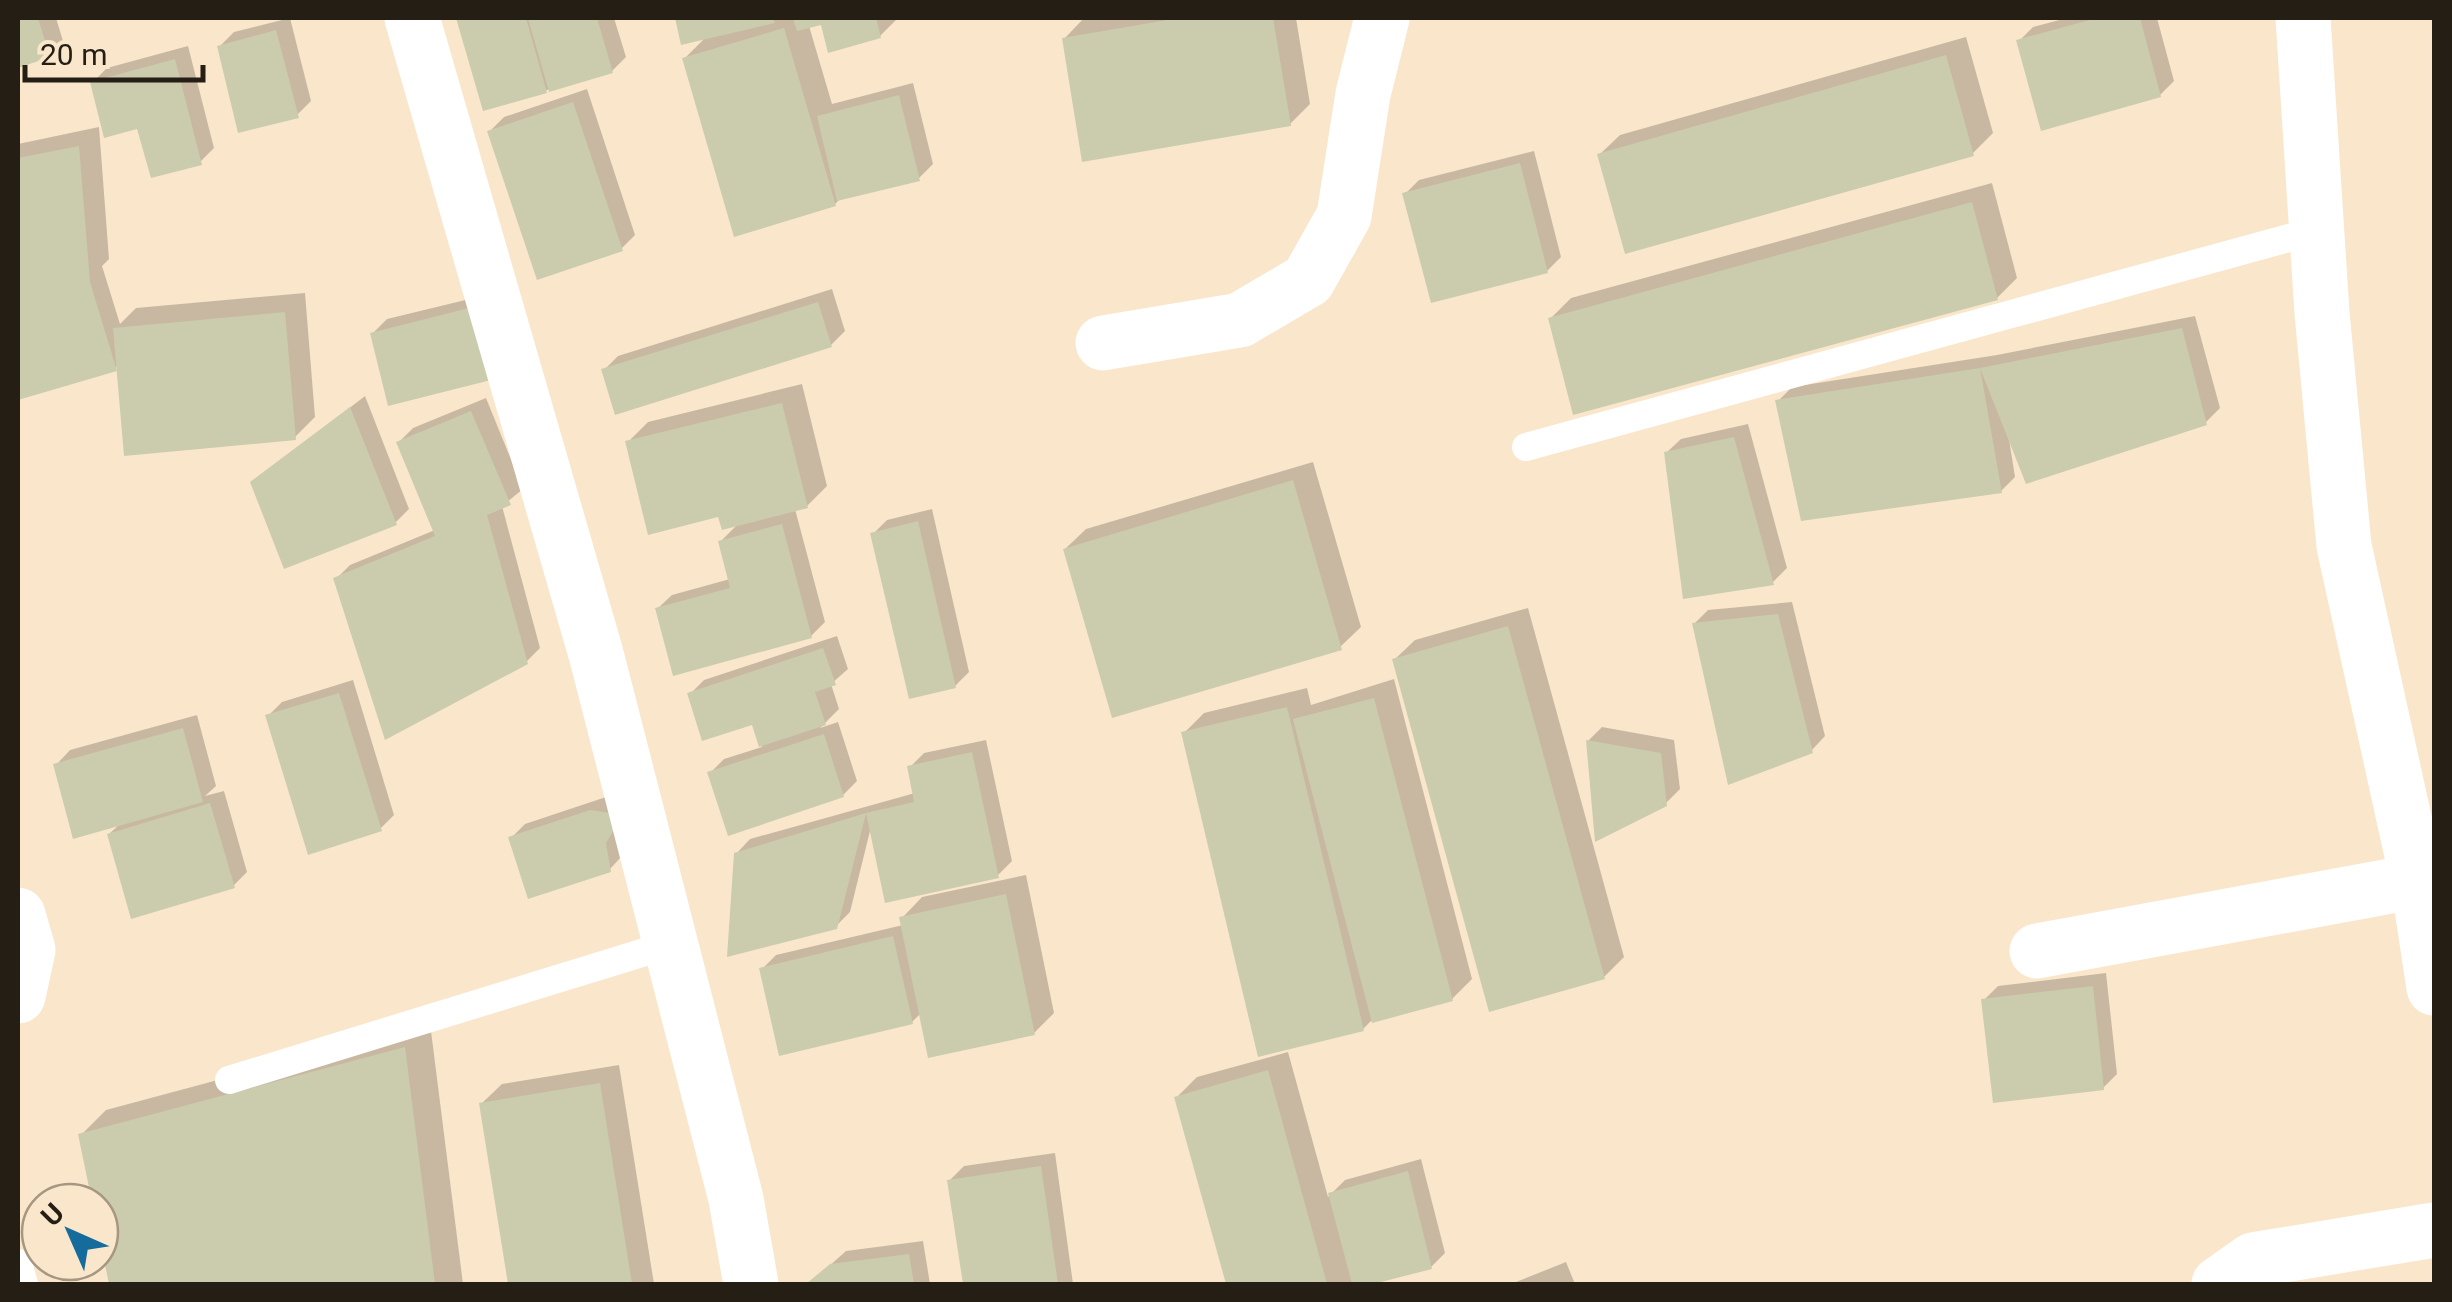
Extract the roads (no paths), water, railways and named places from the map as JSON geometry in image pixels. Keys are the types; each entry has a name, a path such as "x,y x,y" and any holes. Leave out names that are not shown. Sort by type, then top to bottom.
{"street":[{"path":"412,18 596,654 736,1199 752,1284"},
{"path":"1102,342 1240,320 1308,280 1344,216 1363,94 1382,18"},
{"path":"2303,18 2344,546 2426,880 2434,988"},
{"path":"2037,951 2426,880"},
{"path":"18,915 28,950 19,992"},
{"path":"2219,1284 2253,1260 2434,1230"}],"lane":[{"path":"1526,447 2318,230"},
{"path":"229,1080 671,944"},
{"path":"18,1263 24,1284"}]}
